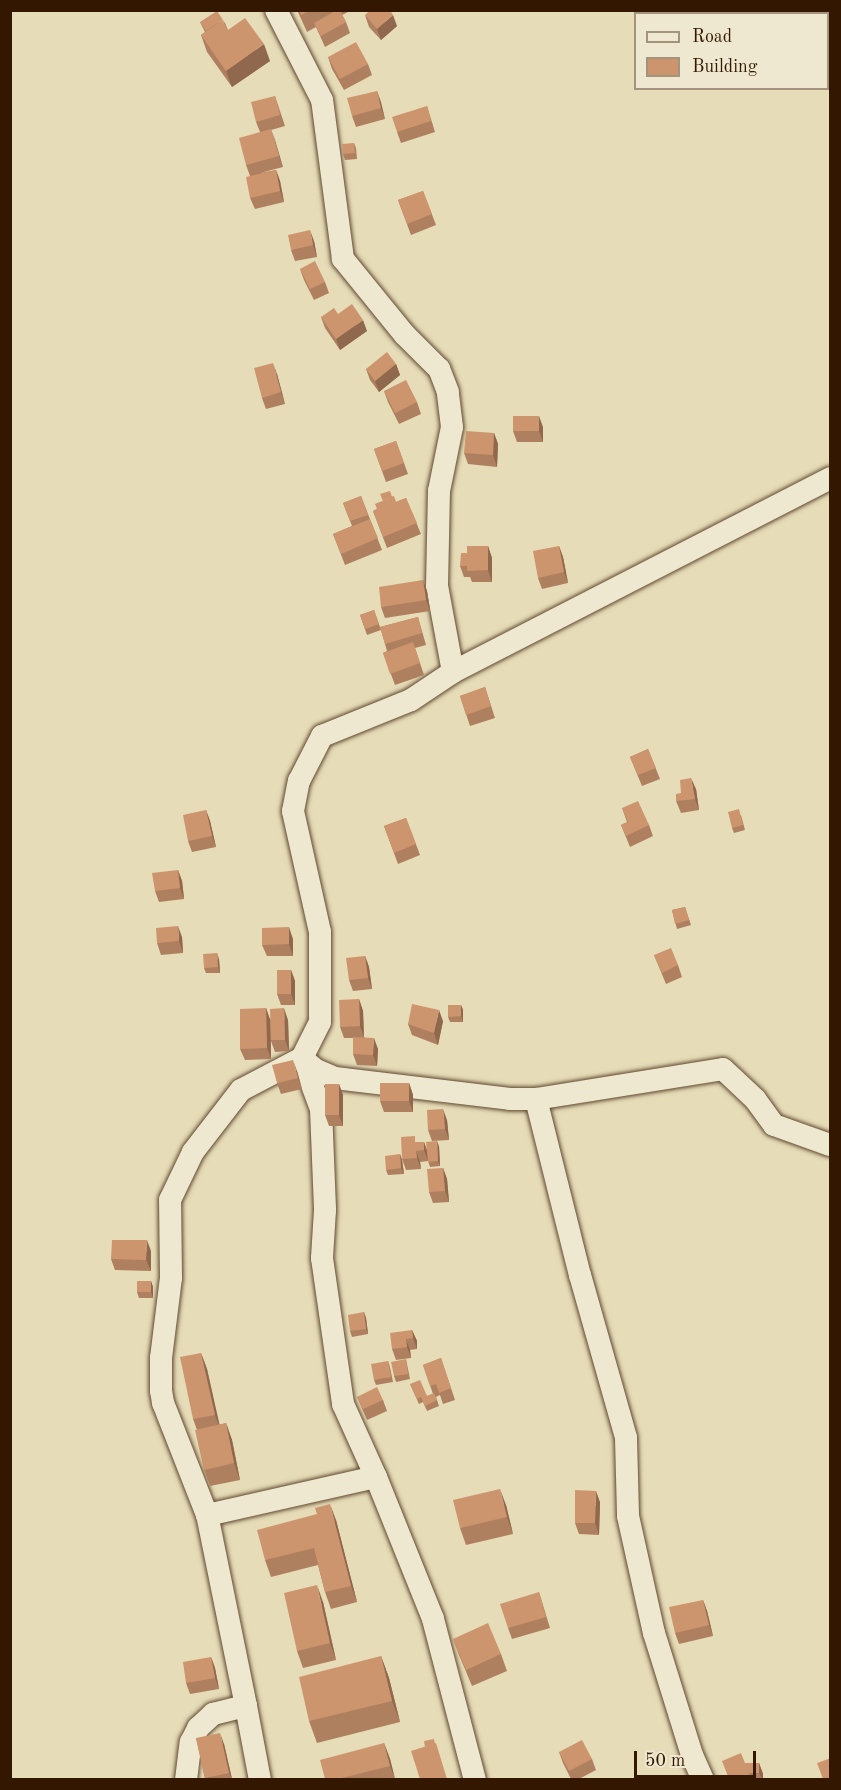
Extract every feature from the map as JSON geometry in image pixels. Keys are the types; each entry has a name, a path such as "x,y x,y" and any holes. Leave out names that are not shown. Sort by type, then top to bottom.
{"street":[{"path":"276,10 322,100 344,259 404,334 439,369 448,392 452,427 439,491 437,586 453,672"},
{"path":"260,1779 207,1515 167,1412 161,1390 161,1358 172,1256 170,1200 193,1152 241,1090 302,1058 320,1022 320,932 293,811 299,781 322,736 411,700 453,672 831,478"},
{"path":"302,1058 316,1070 335,1078 510,1100 536,1099 723,1069 754,1099 774,1125 831,1145"},
{"path":"302,1058 321,1109 325,1210 322,1258 343,1404 376,1477 433,1618 475,1779"},
{"path":"536,1099 580,1275 626,1438 628,1516 654,1633 692,1755 703,1779"},
{"path":"207,1515 376,1477"},
{"path":"186,1779 190,1742 198,1728 213,1714 246,1706"}],"building":[{"path":"299,10 311,10 301,15"},
{"path":"340,10 346,22 321,36 314,23"},
{"path":"370,10 390,10 393,15 377,29 365,15"},
{"path":"217,11 225,23 222,20 206,31 200,22"},
{"path":"245,18 264,44 226,71 201,35 222,20 228,30"},
{"path":"356,42 368,64 340,79 328,57"},
{"path":"377,91 381,108 352,116 347,98"},
{"path":"275,96 280,115 256,122 251,102"},
{"path":"427,106 431,121 397,132 392,117"},
{"path":"271,129 279,156 246,165 239,138"},
{"path":"354,143 355,153 343,154 342,144"},
{"path":"276,170 280,191 250,198 246,177"},
{"path":"423,191 432,214 407,224 398,200"},
{"path":"310,230 313,245 291,250 288,235"},
{"path":"315,261 325,282 310,289 300,269"},
{"path":"352,304 363,320 336,339 321,317 334,308 338,314"},
{"path":"387,352 396,364 375,381 366,369"},
{"path":"273,363 281,392 262,398 254,368"},
{"path":"406,380 417,402 395,413 384,391"},
{"path":"513,416 539,416 539,431 513,431"},
{"path":"466,431 494,433 493,455 464,453"},
{"path":"396,441 404,463 382,471 374,449"},
{"path":"390,491 392,497 383,501 380,494"},
{"path":"361,496 368,515 350,521 343,503"},
{"path":"394,496 396,502 406,498 417,523 383,537 373,511 377,509 375,504"},
{"path":"370,519 378,538 341,554 333,534"},
{"path":"467,546 488,546 488,570 467,571 467,566 460,566 461,553 467,553"},
{"path":"559,546 564,572 538,578 533,551"},
{"path":"423,580 426,600 381,607 379,587"},
{"path":"374,610 379,624 365,629 360,615"},
{"path":"418,617 422,633 385,644 380,627"},
{"path":"413,642 420,663 390,674 383,653"},
{"path":"485,687 491,706 466,715 460,696"},
{"path":"648,749 656,768 638,775 630,757"},
{"path":"691,778 695,799 676,801 676,794 681,793 680,780"},
{"path":"638,801 649,825 626,836 621,825 628,822 622,808"},
{"path":"739,809 743,825 732,828 728,812"},
{"path":"206,810 212,836 188,841 183,815"},
{"path":"406,818 416,844 394,853 384,826"},
{"path":"178,870 180,888 155,891 152,873"},
{"path":"685,907 689,920 675,924 672,910"},
{"path":"178,926 179,941 157,943 156,928"},
{"path":"289,927 289,944 262,945 262,928"},
{"path":"671,948 678,965 662,973 654,955"},
{"path":"217,953 218,967 204,968 203,954"},
{"path":"365,956 368,978 349,980 346,958"},
{"path":"277,970 291,970 291,994 277,994"},
{"path":"359,999 360,1026 340,1027 339,1000"},
{"path":"412,1004 439,1010 434,1033 408,1024"},
{"path":"448,1005 461,1005 461,1016 448,1017"},
{"path":"266,1008 267,1048 240,1049 240,1009"},
{"path":"284,1008 285,1040 271,1040 270,1009"},
{"path":"353,1037 374,1038 373,1055 353,1054"},
{"path":"293,1060 298,1078 277,1083 272,1065"},
{"path":"380,1083 409,1083 409,1101 380,1101"},
{"path":"325,1084 339,1084 339,1115 325,1115"},
{"path":"443,1109 445,1129 428,1130 427,1110"},
{"path":"415,1136 415,1142 424,1142 424,1150 416,1151 417,1158 402,1159 401,1137"},
{"path":"437,1141 438,1161 428,1162 426,1142"},
{"path":"400,1154 401,1168 386,1170 385,1156"},
{"path":"443,1168 445,1191 429,1192 427,1169"},
{"path":"112,1240 147,1240 146,1260 111,1259"},
{"path":"137,1281 151,1281 151,1292 137,1292"},
{"path":"364,1312 366,1329 350,1331 348,1315"},
{"path":"412,1330 413,1338 406,1339 407,1347 392,1349 390,1333"},
{"path":"201,1353 215,1415 193,1419 180,1357"},
{"path":"441,1358 451,1388 439,1393 436,1384 430,1386 423,1365"},
{"path":"406,1359 408,1374 394,1376 391,1362"},
{"path":"388,1361 391,1377 374,1380 371,1364"},
{"path":"420,1380 427,1396 434,1393 437,1400 425,1406 421,1397 417,1399 410,1384"},
{"path":"377,1387 383,1400 363,1409 357,1397"},
{"path":"226,1423 234,1463 204,1470 195,1430"},
{"path":"500,1489 507,1517 460,1528 453,1500"},
{"path":"575,1490 596,1491 595,1523 575,1523"},
{"path":"330,1504 351,1586 325,1592 314,1548 265,1560 257,1530 317,1514 315,1508"},
{"path":"317,1585 330,1643 297,1651 284,1593"},
{"path":"539,1592 546,1617 508,1628 500,1604"},
{"path":"703,1600 709,1625 675,1633 669,1607"},
{"path":"488,1623 501,1654 466,1670 453,1639"},
{"path":"381,1656 392,1701 309,1721 299,1677"},
{"path":"211,1657 215,1678 186,1683 183,1662"},
{"path":"220,1733 229,1773 205,1778 196,1738"},
{"path":"434,1739 435,1744 425,1747 424,1741"},
{"path":"582,1740 592,1759 569,1771 559,1752"},
{"path":"384,1743 390,1766 338,1779 325,1779 320,1760"},
{"path":"436,1743 447,1779 420,1779 411,1751"},
{"path":"741,1753 745,1763 759,1763 759,1773 748,1773 754,1779 729,1779 722,1761"},
{"path":"831,1758 831,1778 823,1779 817,1763"}]}
